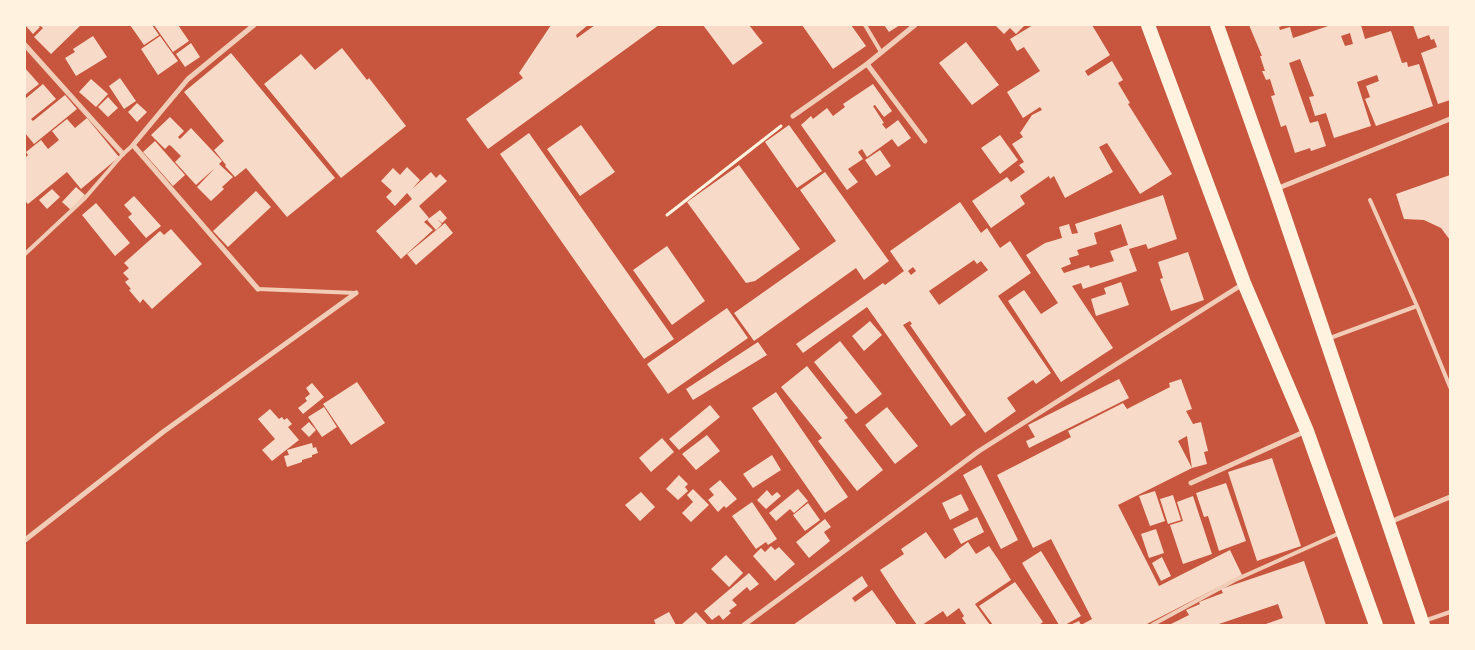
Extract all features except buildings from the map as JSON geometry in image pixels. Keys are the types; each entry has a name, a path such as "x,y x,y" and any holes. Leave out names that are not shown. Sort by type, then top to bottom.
{"highway":[{"path":"1148,25 1244,283 1307,431 1376,625"},
{"path":"1218,25 1422,623"}],"street":[{"path":"254,25 188,79 133,145 258,289"},
{"path":"793,116 867,64 915,25"},
{"path":"25,45 123,154"},
{"path":"867,64 925,141"},
{"path":"1275,190 1450,119"},
{"path":"744,625 979,451 1244,283"},
{"path":"25,540 163,432 356,293"},
{"path":"1191,483 1307,431"},
{"path":"1387,523 1450,497"}],"lane":[{"path":"865,25 881,52"},
{"path":"25,254 85,198 133,145"},
{"path":"1370,200 1417,306 1450,387"},
{"path":"258,289 356,293"},
{"path":"1325,339 1417,306"},
{"path":"1152,625 1235,580 1342,532"},
{"path":"1422,623 1450,612"}],"path":[{"path":"667,215 793,116"}]}
